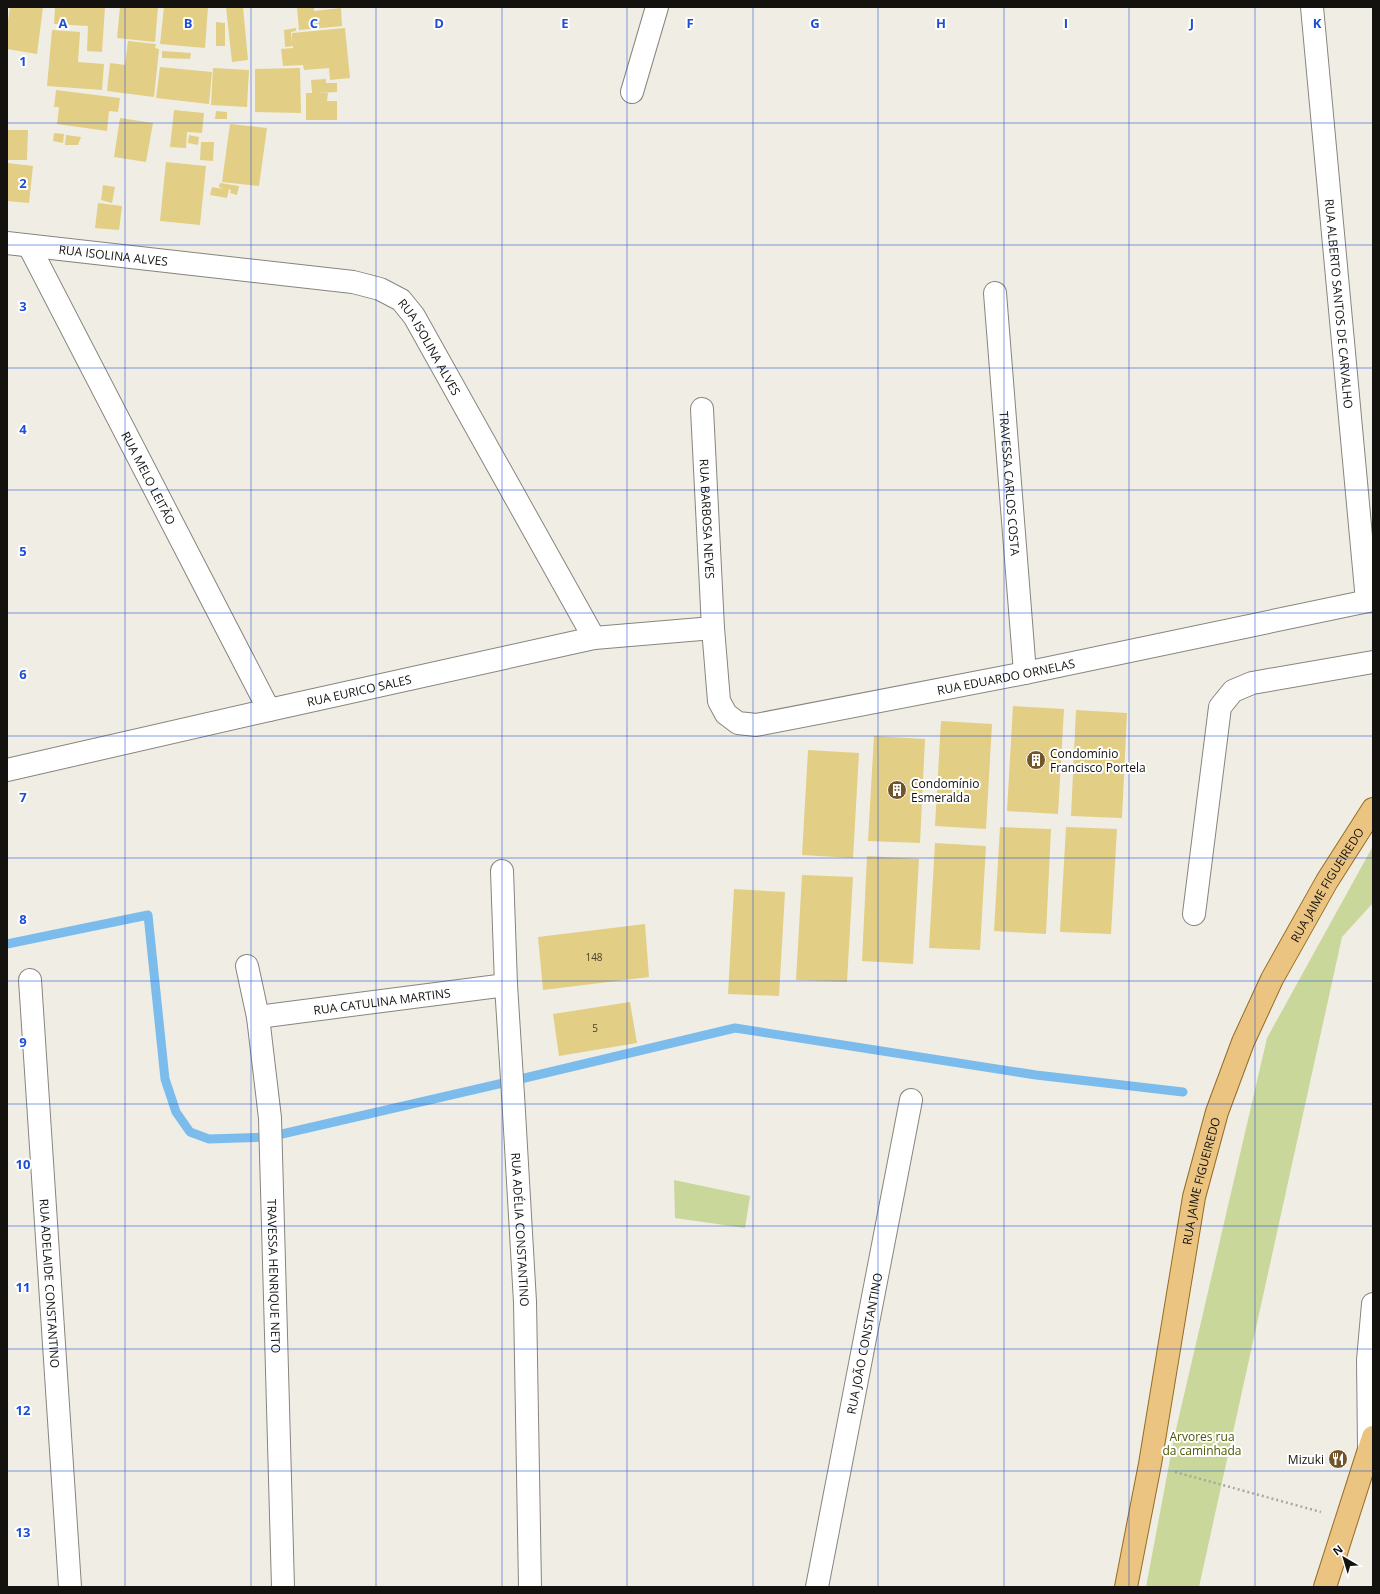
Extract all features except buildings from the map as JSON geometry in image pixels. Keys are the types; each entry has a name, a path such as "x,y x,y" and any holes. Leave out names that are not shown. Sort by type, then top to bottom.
{"main road":[{"name":"RUA JAIME FIGUEIREDO","path":"1126,1587 1150,1464 1194,1197 1218,1112 1243,1042 1272,979 1327,881 1373,810"},
{"path":"1325,1587 1371,1442"}],"street":[{"path":"632,92 657,7"},
{"name":"RUA ALBERTO SANTOS DE CARVALHO","path":"1312,7 1370,601"},
{"name":"RUA ISOLINA ALVES","path":"7,243 353,282 380,289 401,300 414,316 594,638"},
{"name":"RUA MELO LEITÃO","path":"29,246 269,710"},
{"name":"TRAVESSA CARLOS COSTA","path":"995,293 1025,674"},
{"name":"RUA BARBOSA NEVES","path":"702,409 713,628"},
{"name":"RUA EDUARDO ORNELAS","path":"713,628 719,701 726,714 738,723 756,725 1025,674 1370,601"},
{"name":"RUA EURICO SALES","path":"7,770 594,638 713,628"},
{"path":"1194,914 1220,707 1233,691 1252,683 1373,662"},
{"name":"RUA ADÉLIA CONSTANTINO","path":"502,872 506,985 525,1302 530,1587"},
{"name":"TRAVESSA HENRIQUE NETO","path":"247,966 258,1017 270,1118 282,1587"},
{"name":"RUA ADELAIDE CONSTANTINO","path":"30,980 70,1587"},
{"name":"RUA CATULINA MARTINS","path":"258,1017 506,985"},
{"name":"RUA JOÃO CONSTANTINO","path":"818,1587 911,1100"},
{"path":"1371,1442 1368,1360 1373,1304"}],"path":[{"path":"1150,1464 1200,1480 1346,1519"}],"green space":[{"name":"Arvores rua da caminhada","path":"1373,846 1373,903 1342,937 1199,1587 1146,1587 1174,1438 1267,1038"},
{"path":"674,1180 750,1196 745,1228 675,1218"}],"waterway":[{"path":"7,944 148,915 165,1079 176,1112 190,1132 209,1139 269,1137 735,1028 1036,1075 1183,1092"}],"place":[{"name":"Condomínio Francisco Portela","path":"1036,760"},
{"name":"Condomínio Esmeralda","path":"897,790"},
{"name":"Mizuki","path":"1338,1459"}]}
